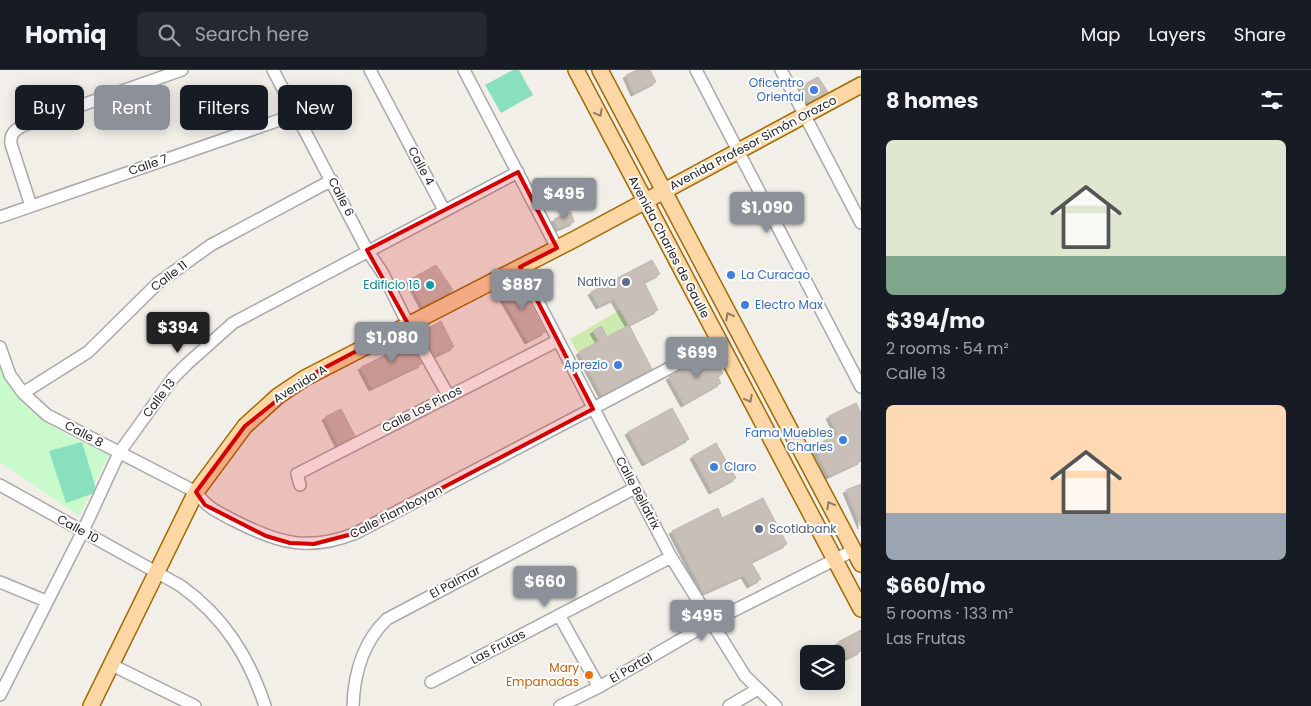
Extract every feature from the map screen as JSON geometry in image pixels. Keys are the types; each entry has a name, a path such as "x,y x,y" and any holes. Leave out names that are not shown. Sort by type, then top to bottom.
{"main road":[{"name":"Avenida Charles de Gaulle","path":"576,70 861,609"},
{"name":"Avenida Charles de Gaulle","path":"600,70 861,564"},
{"name":"Avenida Profesor Simón Orozco","path":"645,201 861,85"},
{"name":"Avenida A","path":"92,706 196,492 244,426 278,396 305,378 645,201"}],"street":[{"path":"31,206 11,144 10,137 14,132 22,126 182,70"},
{"name":"Calle 6","path":"274,70 282,85"},
{"name":"Calle 4","path":"370,70 444,210"},
{"path":"464,70 557,248"},
{"path":"696,70 861,387"},
{"path":"781,70 861,222"},
{"name":"Calle 7","path":"0,218 278,121"},
{"name":"Calle 6","path":"305,130 367,250 394,294 408,324 448,395"},
{"name":"Calle 13","path":"0,695 83,531 119,453 173,378 233,323 367,250 518,172"},
{"name":"Calle 11","path":"22,394 88,352 158,283 211,245 332,180"},
{"name":"Calle Bellatrix","path":"520,267 671,557 745,676 776,706"},
{"name":"Calle Los Pinos","path":"300,485 298,474 448,395 558,340"},
{"name":"Calle Flamboyan","path":"196,492 205,505 266,536 290,543 314,544 340,540 719,342"},
{"name":"Calle 8","path":"0,347 10,375 22,394 47,415 196,492"},
{"name":"Calle 10","path":"0,485 181,586 213,611 251,667 265,706"},
{"name":"El Palmar","path":"353,706 355,682 363,652 376,630 388,619 635,488"},
{"name":"El Portal","path":"560,706 599,687 711,622 854,550"},
{"name":"Las Frutas","path":"431,682 671,557"},
{"path":"0,582 46,601"},
{"path":"559,615 599,687"},
{"path":"112,665 195,706"},
{"path":"729,706 758,689"}],"highlighted area":[{"path":"518,172 557,248 520,267 593,409 356,533 314,544 290,543 266,536 205,505 196,492 245,426 305,378 408,324 367,250"}],"green space":[{"path":"513,70 519,70 533,95 501,113 485,85"},
{"path":"620,310 629,325 578,353 570,339"},
{"path":"0,354 16,392 32,412 63,433 109,454 79,516 0,462"},
{"path":"82,442 97,492 66,503 49,451"}],"building":[{"path":"637,70 650,70 656,82 634,93 626,75"},
{"name":"Oficentro Oriental","path":"818,77 828,92 809,103 799,87"},
{"path":"571,212 574,222 558,229 554,219"},
{"name":"Nativa","path":"652,260 660,274 644,282 658,310 629,325 614,299 599,306 591,292"},
{"name":"Edificio 16","path":"436,265 453,290 423,306 409,280"},
{"path":"518,281 545,332 528,341 499,291"},
{"path":"441,321 454,347 435,356 421,332"},
{"name":"Aprezio","path":"629,325 652,369 602,395 579,352 599,341 593,331 601,326 607,337"},
{"path":"408,339 422,364 372,388 361,367 394,351 392,347"},
{"path":"711,355 723,373 718,377 721,383 684,404 669,377"},
{"name":"Fama Muebles Charles","path":"856,403 861,413 861,461 829,476 814,446 838,434 829,416"},
{"path":"672,408 689,439 645,463 628,432"},
{"path":"341,409 355,436 338,444 325,417"},
{"name":"Claro","path":"716,443 736,478 712,491 693,456"},
{"path":"861,484 861,526 846,490"},
{"path":"763,498 787,544 751,562 761,579 750,585 744,575 704,593 672,531 718,508 722,518"},
{"path":"861,630 861,651 847,658 845,645 840,645 838,642"}],"place":[{"name":"Oficentro Oriental","path":"814,90"},
{"name":"La Curacao","path":"731,275"},
{"name":"Nativa","path":"626,282"},
{"name":"Edificio 16","path":"430,285"},
{"name":"Electro Max","path":"745,305"},
{"name":"Aprezio","path":"618,365"},
{"name":"Fama Muebles Charles","path":"843,440"},
{"name":"Claro","path":"714,467"},
{"name":"Scotiabank","path":"759,529"},
{"name":"Mary Empanadas","path":"589,675"}]}
